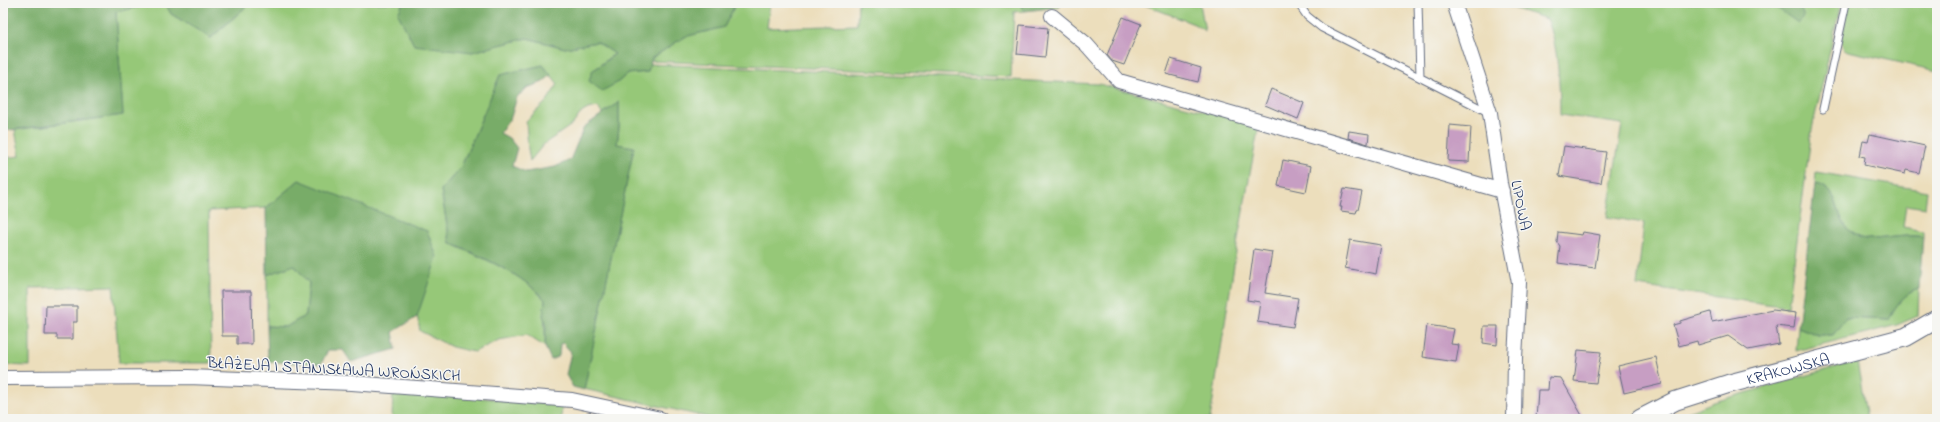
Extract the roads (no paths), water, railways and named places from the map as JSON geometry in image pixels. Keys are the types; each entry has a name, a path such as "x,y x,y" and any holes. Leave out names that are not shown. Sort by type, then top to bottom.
{"street":[{"name":"LIPOWA","path":"1454,3 1490,113 1502,191 1519,283 1515,358 1514,419"},
{"path":"1052,16 1086,44 1119,81 1502,191"},
{"name":"KRAKOWSKA","path":"1640,419 1675,401 1720,386 1906,337 1937,319"},
{"name":"BŁAŻEJA I STANISŁAWA WROŃSKICH","path":"3,378 188,377 352,382 572,400 661,419"}],"lane":[{"path":"1298,3 1307,16 1322,28 1490,113"},
{"path":"1418,3 1420,77"},
{"path":"1823,109 1846,3"}]}
